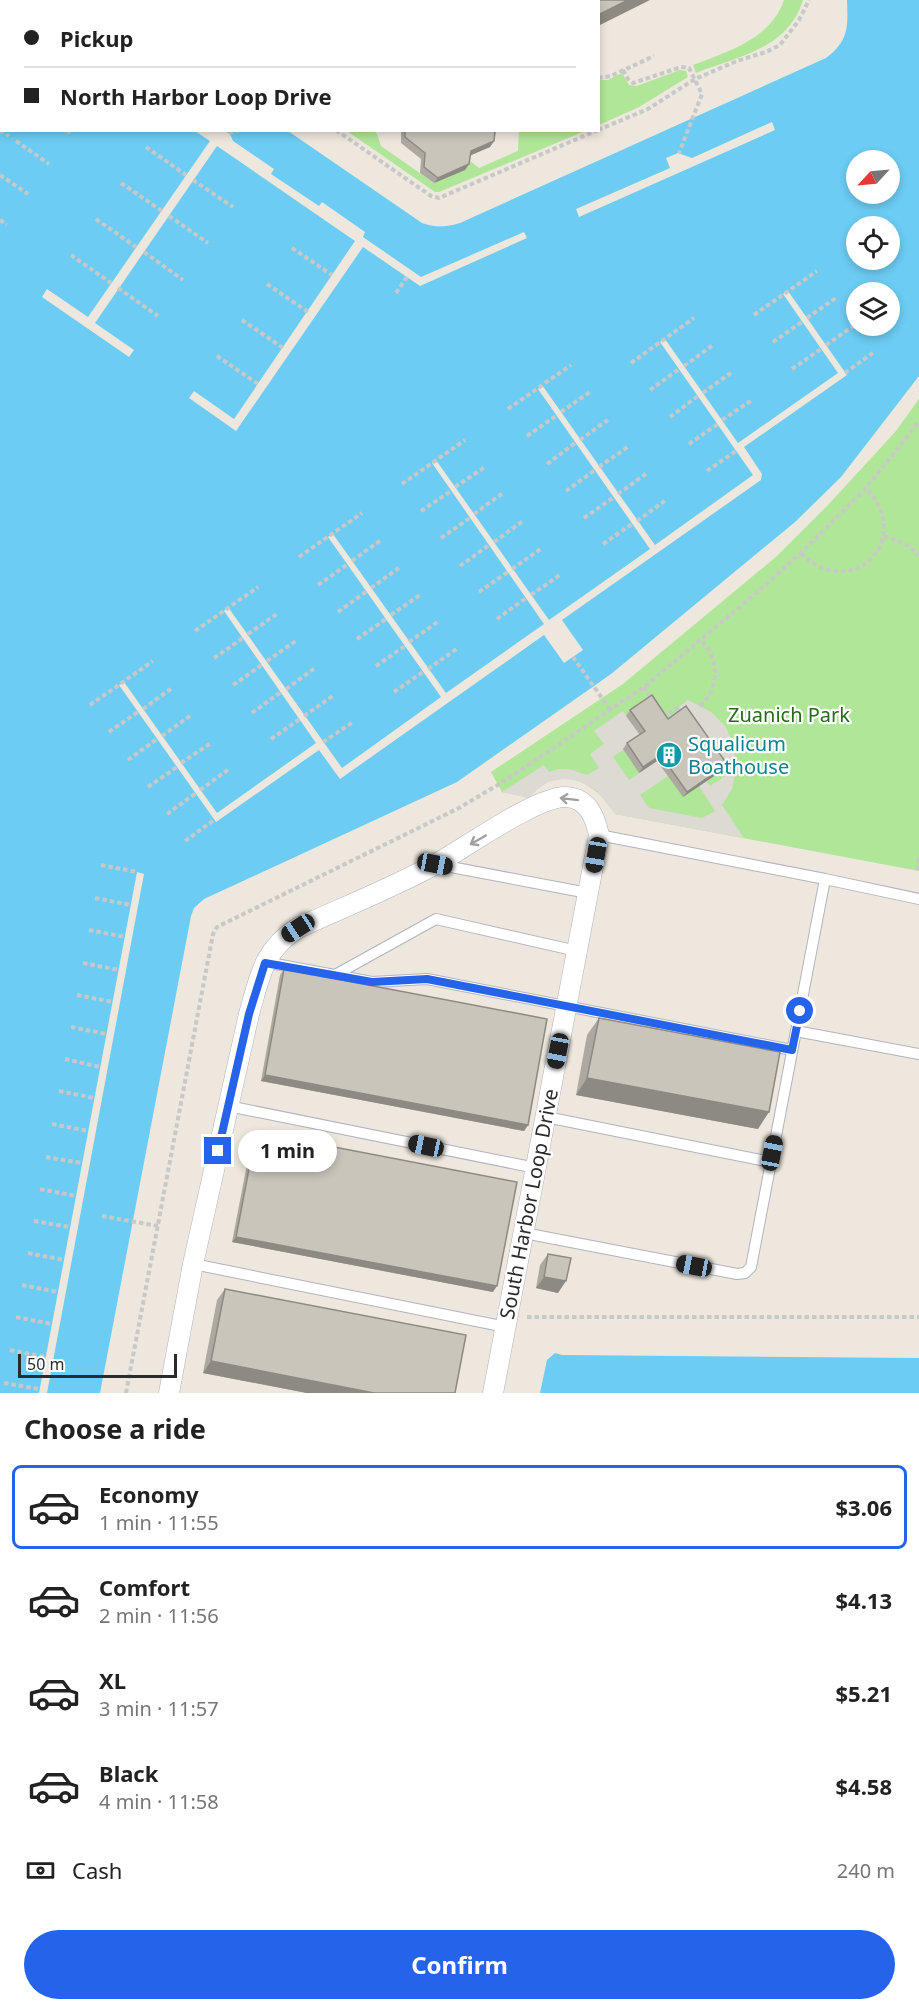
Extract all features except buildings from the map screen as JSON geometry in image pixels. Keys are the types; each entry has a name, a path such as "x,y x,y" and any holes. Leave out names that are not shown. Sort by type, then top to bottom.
{"street":[{"path":"169,1393 193,1264 249,1014 265,963 279,941 298,928 435,864 552,799 569,797 589,808 599,835"},
{"name":"South Harbor Loop Drive","path":"493,1393 599,835"}],"lane":[{"path":"599,835 919,899"},
{"path":"435,864 588,893"},
{"path":"524,1233 737,1274 745,1273 751,1267 825,879"},
{"path":"335,975 436,919 577,951"},
{"path":"265,963 372,982 427,979 792,1050"},
{"path":"796,1031 919,1054"},
{"path":"228,1106 536,1168"},
{"path":"546,1117 771,1162"},
{"path":"193,1264 507,1321"}],"path":[{"path":"600,129 648,109 695,79 780,45 800,20 809,0"},
{"path":"600,78 654,56"},
{"path":"623,70 628,80 633,83 681,67 689,68 702,94 679,153"},
{"path":"3,132 9,136"},
{"path":"339,132 431,196 439,198 593,132"},
{"path":"16,141 49,164"},
{"path":"146,147 186,175"},
{"path":"0,175 28,194"},
{"path":"194,180 233,207"},
{"path":"121,183 162,211"},
{"path":"169,216 208,243"},
{"path":"96,219 136,247"},
{"path":"0,220 7,225"},
{"path":"292,248 332,275"},
{"path":"144,252 183,280"},
{"path":"71,255 111,283"},
{"path":"754,315 817,271"},
{"path":"396,293 408,277"},
{"path":"267,284 308,312"},
{"path":"118,288 158,316"},
{"path":"807,318 836,298"},
{"path":"631,363 694,318"},
{"path":"242,320 283,348"},
{"path":"773,342 802,322"},
{"path":"826,345 846,331"},
{"path":"684,366 713,345"},
{"path":"792,369 821,349"},
{"path":"845,373 874,352"},
{"path":"218,356 258,384"},
{"path":"508,409 571,365"},
{"path":"650,390 679,369"},
{"path":"703,393 732,372"},
{"path":"561,412 590,392"},
{"path":"670,417 698,396"},
{"path":"722,420 752,400"},
{"path":"527,436 556,416"},
{"path":"580,440 609,419"},
{"path":"689,444 718,424"},
{"path":"402,484 465,440"},
{"path":"547,464 576,443"},
{"path":"599,467 629,446"},
{"path":"707,471 736,450"},
{"path":"455,487 485,467"},
{"path":"566,491 595,470"},
{"path":"618,494 647,473"},
{"path":"801,553 820,567 834,572 849,571 863,565 874,555 884,536 885,527 876,499 866,488"},
{"path":"422,511 451,491"},
{"path":"474,514 504,493"},
{"path":"585,518 614,497"},
{"path":"637,520 666,500"},
{"path":"299,558 362,513"},
{"path":"441,538 470,518"},
{"path":"494,542 523,521"},
{"path":"603,544 632,524"},
{"path":"884,536 905,544 919,555"},
{"path":"352,561 381,540"},
{"path":"460,566 489,545"},
{"path":"512,568 542,548"},
{"path":"318,585 348,564"},
{"path":"371,588 400,567"},
{"path":"479,592 508,572"},
{"path":"531,595 561,574"},
{"path":"195,631 258,587"},
{"path":"338,612 367,591"},
{"path":"391,615 420,595"},
{"path":"497,619 526,598"},
{"path":"248,634 277,614"},
{"path":"357,639 386,619"},
{"path":"409,642 439,621"},
{"path":"214,658 243,638"},
{"path":"700,706 713,688 716,675 715,661 701,640"},
{"path":"267,661 296,641"},
{"path":"376,666 405,645"},
{"path":"428,669 458,648"},
{"path":"573,657 611,711"},
{"path":"90,705 153,661"},
{"path":"233,685 262,665"},
{"path":"286,689 315,668"},
{"path":"394,693 423,672"},
{"path":"644,687 654,702"},
{"path":"143,709 172,688"},
{"path":"252,713 281,692"},
{"path":"304,716 334,695"},
{"path":"659,709 664,717 679,707"},
{"path":"109,732 138,712"},
{"path":"162,736 191,715"},
{"path":"271,740 300,719"},
{"path":"323,742 353,722"},
{"path":"128,760 157,739"},
{"path":"181,763 211,743"},
{"path":"148,787 177,766"},
{"path":"200,790 229,769"},
{"path":"167,814 196,793"},
{"path":"185,840 214,820"},
{"path":"916,870 919,858"},
{"path":"101,865 137,872"},
{"path":"95,898 131,905"},
{"path":"89,930 125,937"},
{"path":"83,963 118,970"},
{"path":"77,995 112,1002"},
{"path":"71,1028 106,1034"},
{"path":"65,1059 100,1066"},
{"path":"59,1092 94,1098"},
{"path":"52,1124 88,1131"},
{"path":"46,1157 82,1163"},
{"path":"40,1189 76,1196"},
{"path":"102,1216 158,1226"},
{"path":"34,1221 70,1227"},
{"path":"28,1253 64,1260"},
{"path":"22,1285 58,1292"},
{"path":"16,1317 52,1324"},
{"path":"507,1321 533,1318 919,1317"},
{"path":"10,1350 46,1357"},
{"path":"4,1383 39,1389"}],"green space":[{"path":"784,0 803,0 796,17 774,40 745,55 696,73 693,65 733,49 769,25"},
{"path":"680,70 686,71 688,77 639,107 600,125 600,80 608,80 622,73 629,85 637,86"},
{"path":"348,132 375,132 381,146 434,183 466,158 479,168 518,151 519,132 583,132 439,192 435,192"},
{"name":"Zuanich Park","path":"919,399 919,871 615,814 597,793 575,780 551,781 540,787 529,798 502,792 491,772 623,684 777,556 896,431"}],"shaded area":[{"path":"688,700 711,712 726,727 734,747 736,768 732,789 722,805 744,838 615,814 597,791 577,780 563,779 548,782 529,798 502,792 544,765 549,772 569,769 587,775 599,768 590,754 604,744 594,731 623,711 641,737 613,757 629,780 657,761 668,776 640,795 649,808 702,818 715,811 699,786 706,781 710,786 730,773 724,764 720,766 679,707"}],"water":[{"path":"847,0 919,0 919,376 841,477 795,522 611,674 457,782 204,899 194,908 100,1393 0,1393 0,132 289,132 422,223 432,226 450,225 460,223 826,58 839,46 846,33"},
{"path":"555,1353 562,1355 919,1358 919,1393 540,1393 547,1360"}],"pier":[{"path":"772,122 775,130 579,217 576,209 670,168 666,158 678,153 692,158"},
{"path":"196,132 230,134 233,141 274,169 271,174 319,206 322,202 365,232 363,237 421,277 524,232 527,238 420,286 363,247 236,431 189,398 194,391 234,419 355,241 217,146 95,323 134,350 129,357 42,297 47,289 88,317 210,141"},
{"path":"788,291 847,375 744,447 762,474 761,480 562,620 583,650 564,663 544,635 340,779 319,750 216,822 119,685 124,682 217,813 316,743 224,611 228,607 342,768 441,697 328,537 333,534 446,693 544,624 432,463 436,460 549,620 650,549 538,389 542,385 655,545 753,475 660,342 665,339 738,443 838,373 783,294"},
{"path":"137,872 144,874 47,1393 39,1393"}],"place":[{"name":"Squalicum Boathouse","path":"669,755"}],"route":[{"path":"218,1151 249,1014 265,963 372,982 427,979 792,1050 800,1011"}]}
